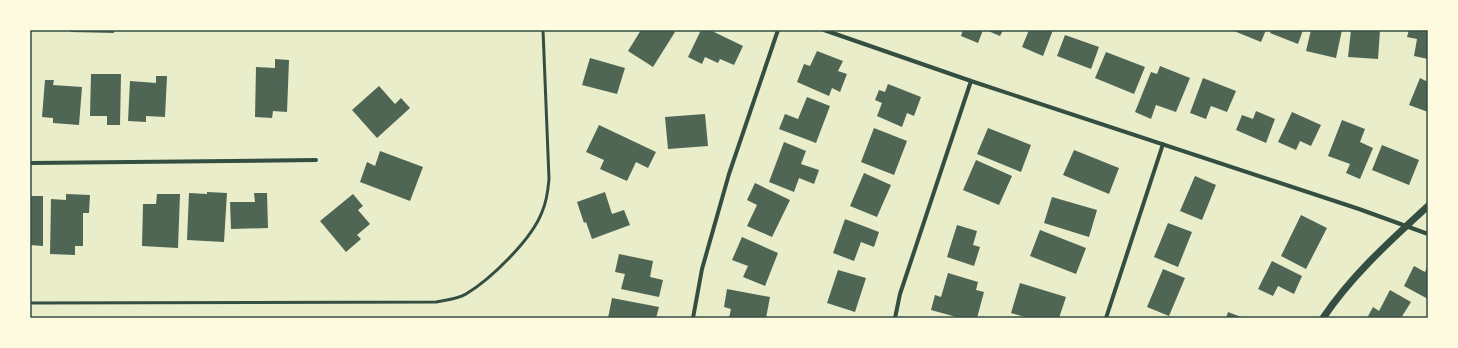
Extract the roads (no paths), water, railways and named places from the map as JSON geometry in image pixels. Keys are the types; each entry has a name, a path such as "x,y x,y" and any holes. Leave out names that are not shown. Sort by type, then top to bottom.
{"street":[{"path":"693,318 702,269 729,174 778,30"},
{"path":"824,30 1359,209 1428,234"},
{"path":"895,318 900,294 971,80"},
{"path":"1106,318 1163,144"},
{"path":"30,163 316,160"},
{"path":"1323,318 1354,277 1428,206"}],"lane":[{"path":"30,303 436,302 465,295 489,277 531,232 542,213 548,195 549,179 543,30"}]}
